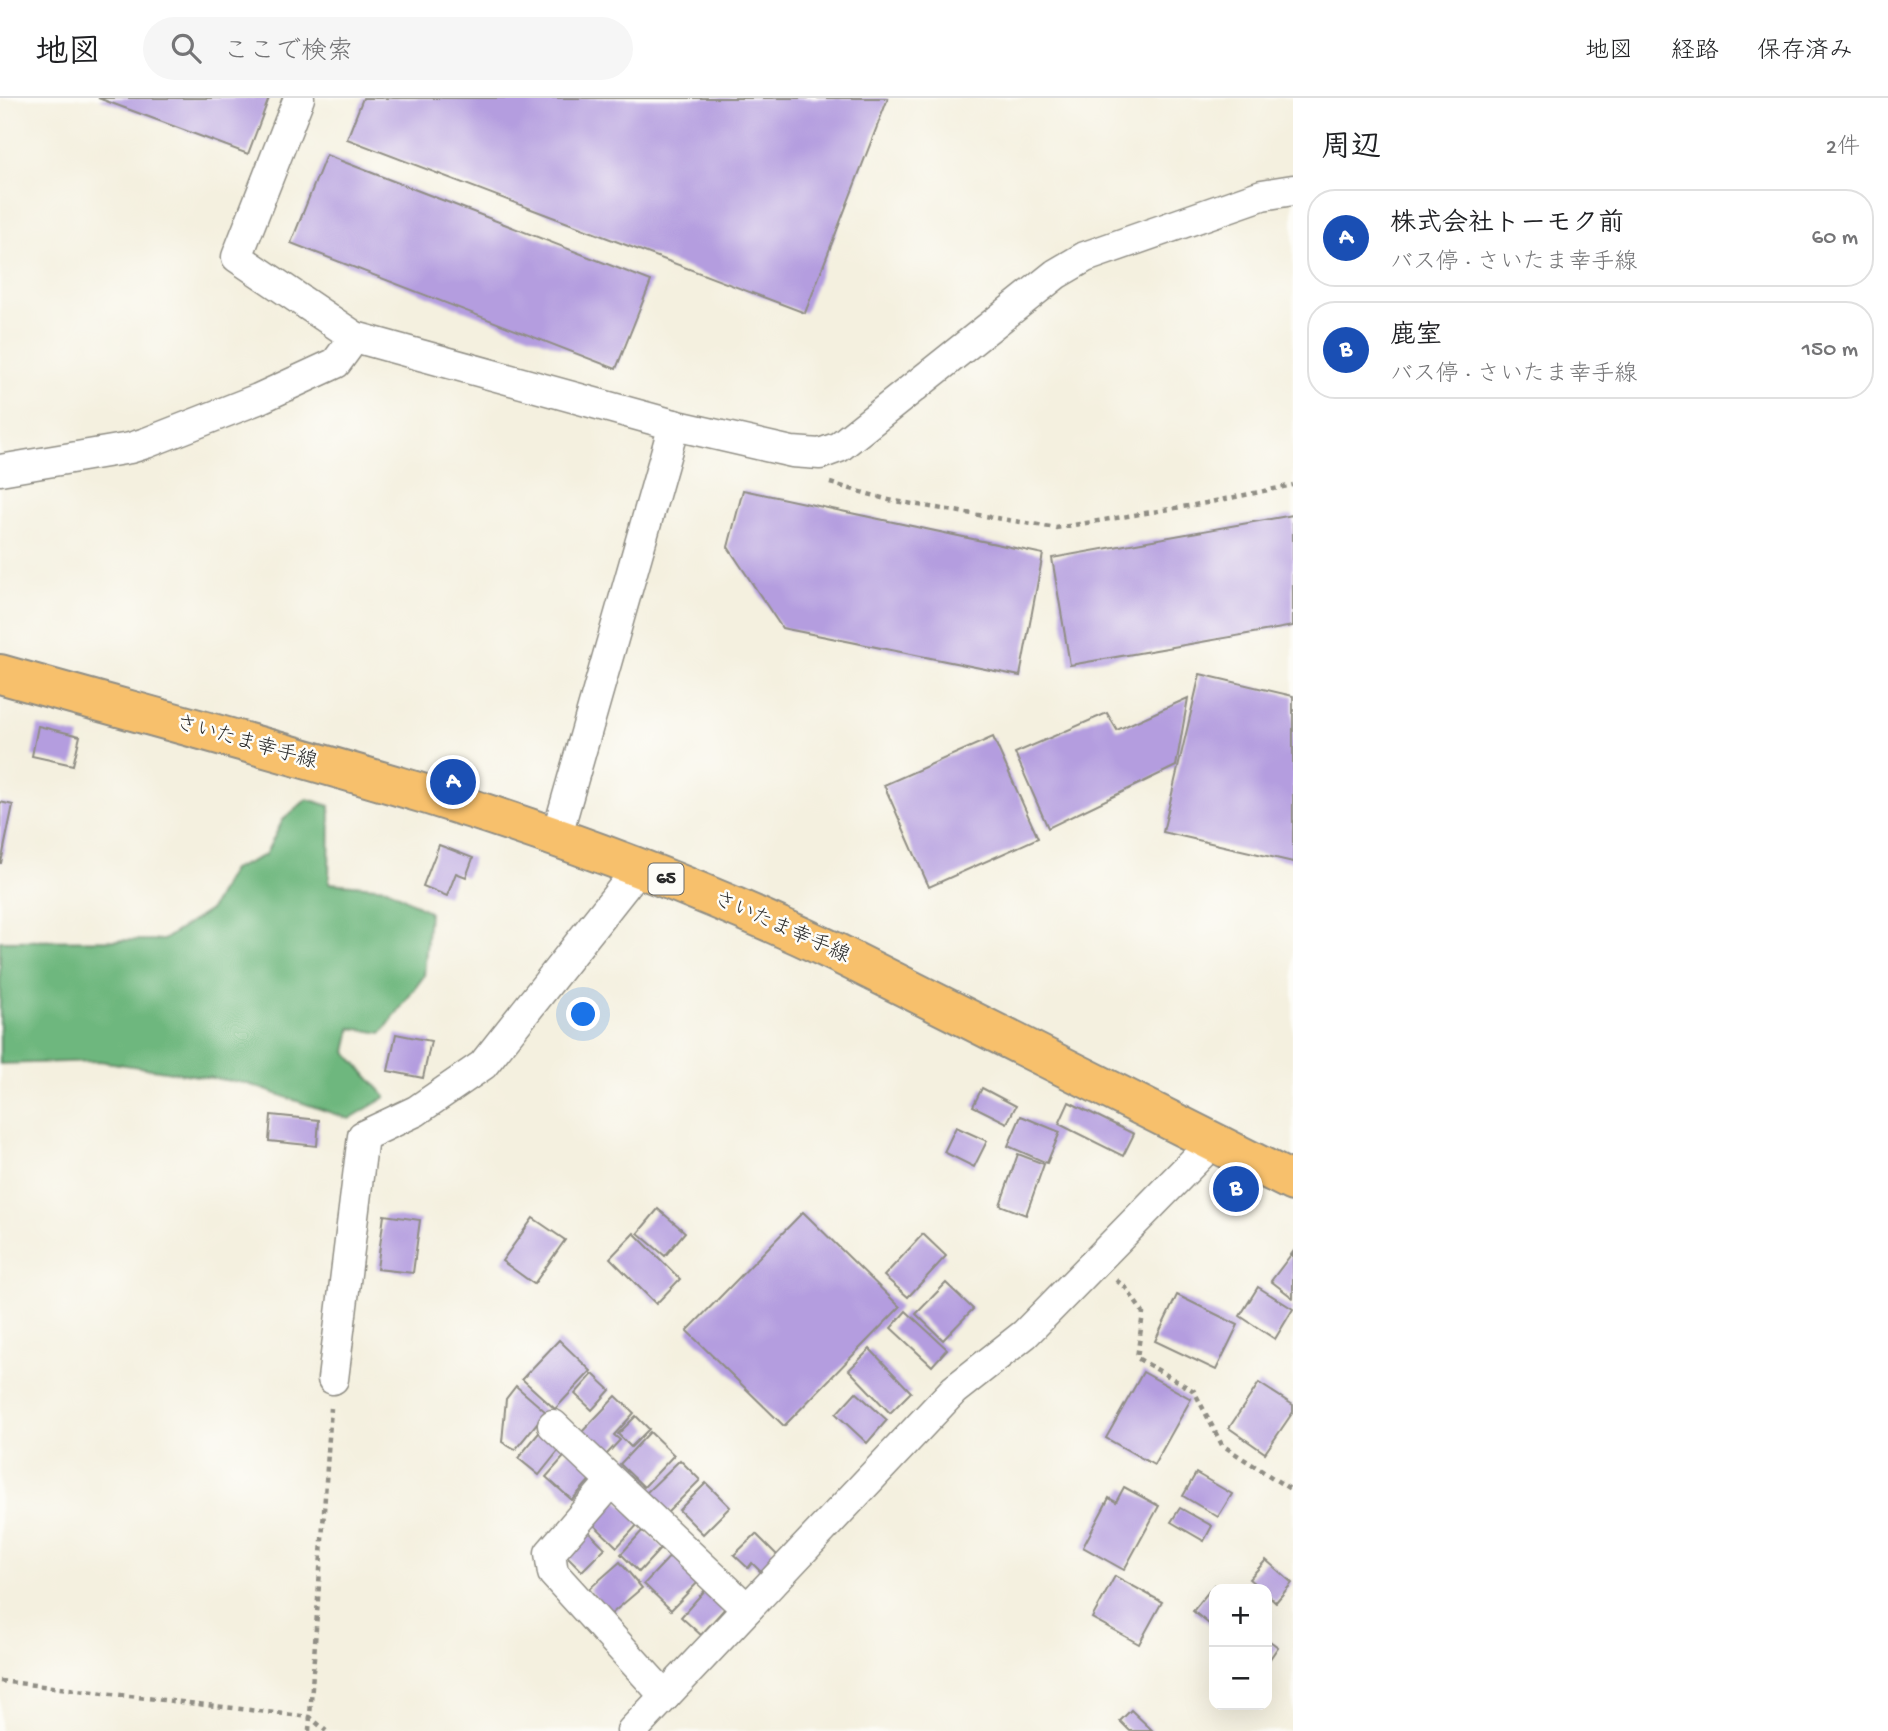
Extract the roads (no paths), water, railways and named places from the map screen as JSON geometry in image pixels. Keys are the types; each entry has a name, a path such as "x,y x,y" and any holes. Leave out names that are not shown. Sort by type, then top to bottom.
{"main road":[{"name":"さいたま幸手線","path":"0,674 428,796 639,868 799,935 1293,1182"}],"street":[{"path":"299,98 237,257 355,337 674,425 792,452 820,454 839,447 1056,274 1086,257 1262,195 1293,190"},
{"path":"0,470 146,443 258,399 336,363 355,337"},
{"path":"556,838 674,425"},
{"path":"333,1379 363,1136 416,1111 482,1065 639,868"},
{"path":"632,1731 954,1390 1025,1334 1213,1142"},
{"path":"553,1425 747,1609"},
{"path":"611,1482 550,1553 553,1573 665,1696"}],"place":[{"name":"株式会社トーモク前","path":"453,782"},
{"name":"鹿室","path":"1236,1189"}]}
